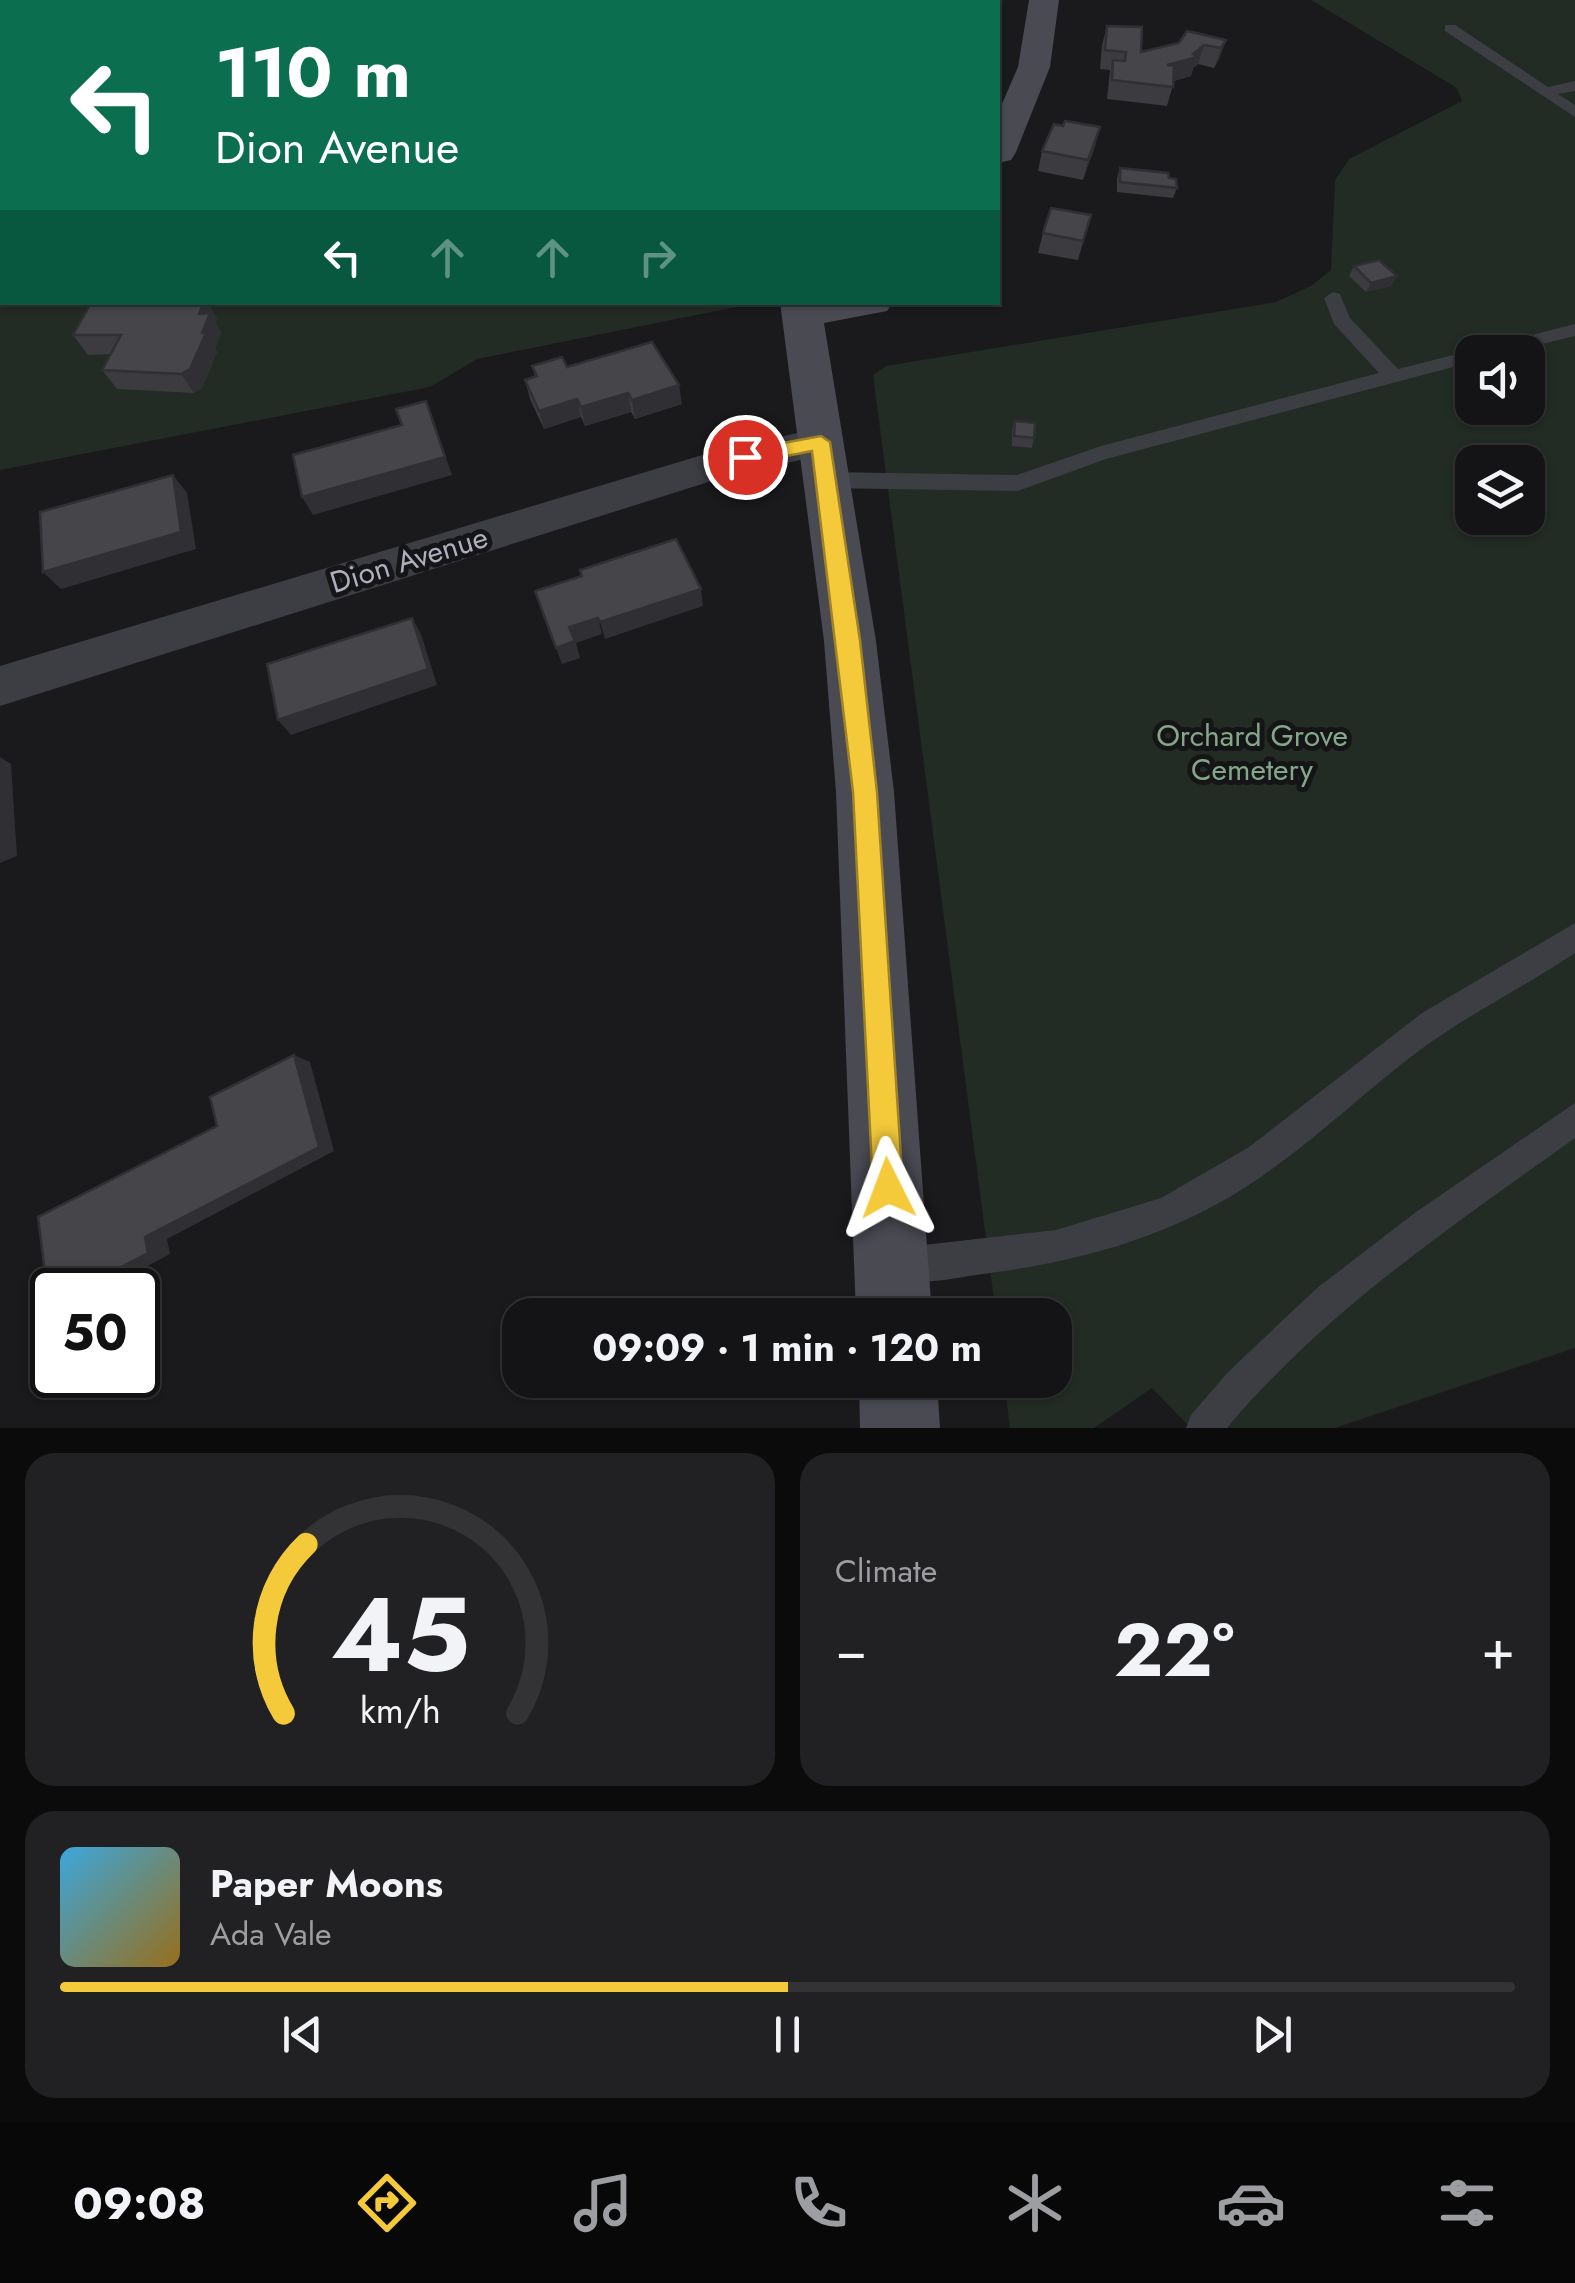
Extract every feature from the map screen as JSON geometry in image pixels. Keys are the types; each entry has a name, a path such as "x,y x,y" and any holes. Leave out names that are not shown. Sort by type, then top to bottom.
{"main road":[{"path":"1000,147 1034,67 1044,0"},
{"path":"837,305 801,308 865,792 893,1290"},
{"path":"899,1398 900,1428"}],"street":[{"name":"Dion Avenue","path":"0,686 719,464 824,461"}],"lane":[{"path":"1450,28 1575,112"},
{"path":"1545,92 1575,86"},
{"path":"1333,298 1341,320 1394,376"},
{"path":"1545,338 1575,330"},
{"path":"824,461 1018,484 1101,452 1455,360"},
{"path":"893,1290 1050,1250 1143,1220 1207,1193 1291,1134 1413,1037 1575,937"},
{"path":"1204,1428 1233,1390 1366,1274 1575,1119"}],"green space":[{"name":"Orchard Grove Cemetery","path":"1311,0 1575,0 1575,1348 1335,1428 1191,1428 1152,1388 1094,1428 1010,1428 1006,1398 1072,1398 1072,1298 994,1298 873,375 886,366 1276,302 1311,286 1331,270 1335,180 1349,159 1462,101 1457,88"},
{"path":"0,305 746,305 477,359 430,387 0,470"}],"building":[{"path":"1107,26 1142,27 1141,52 1179,43 1187,31 1226,40 1221,48 1204,45 1193,54 1197,57 1167,65 1174,66 1173,87 1112,80 1113,60 1125,61 1126,52 1105,50"},
{"path":"1065,121 1100,127 1088,160 1042,151 1054,124 1063,126"},
{"path":"1120,168 1168,173 1169,178 1176,179 1177,188 1120,182"},
{"path":"1051,208 1091,215 1083,241 1043,233"},
{"path":"1379,260 1397,276 1371,283 1354,266"},
{"path":"90,305 203,305 199,314 210,313 190,369 181,374 102,370 121,335 73,335"},
{"path":"652,342 679,385 632,400 628,393 581,407 577,399 539,411 525,380 537,376 532,366 562,357 567,367"},
{"path":"426,401 445,457 302,497 293,455 402,425 396,409"},
{"path":"1015,421 1035,423 1034,438 1014,436"},
{"path":"173,475 181,532 43,572 40,512"},
{"path":"676,539 701,589 600,622 598,618 569,627 575,641 556,648 535,591 582,576 580,570"},
{"path":"412,618 428,669 278,720 267,664"},
{"path":"294,1055 319,1147 145,1237 148,1253 119,1268 44,1268 38,1217 217,1126 210,1097"}],"route":[{"path":"745,457 821,442 850,640 865,792 888,1188"}]}
